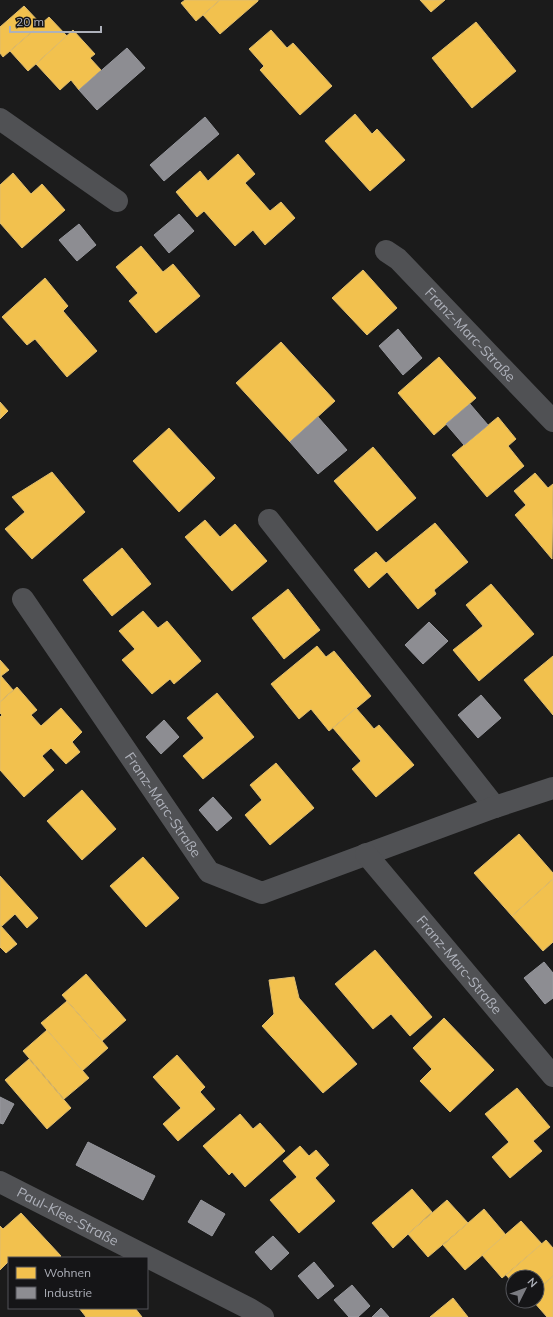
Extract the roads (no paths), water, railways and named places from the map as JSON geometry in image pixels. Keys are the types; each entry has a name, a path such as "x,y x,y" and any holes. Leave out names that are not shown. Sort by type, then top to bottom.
{"street":[{"path":"0,119 117,201"},
{"name":"Franz-Marc-Straße","path":"386,251 398,259 553,421"},
{"path":"269,520 495,807"},
{"name":"Franz-Marc-Straße","path":"23,599 209,872 262,892 495,807 553,788"},
{"name":"Franz-Marc-Straße","path":"366,854 553,1076"},
{"name":"Paul-Klee-Straße","path":"0,1182 148,1257"},
{"name":"Paul-Klee-Straße","path":"148,1257 263,1317"}]}
